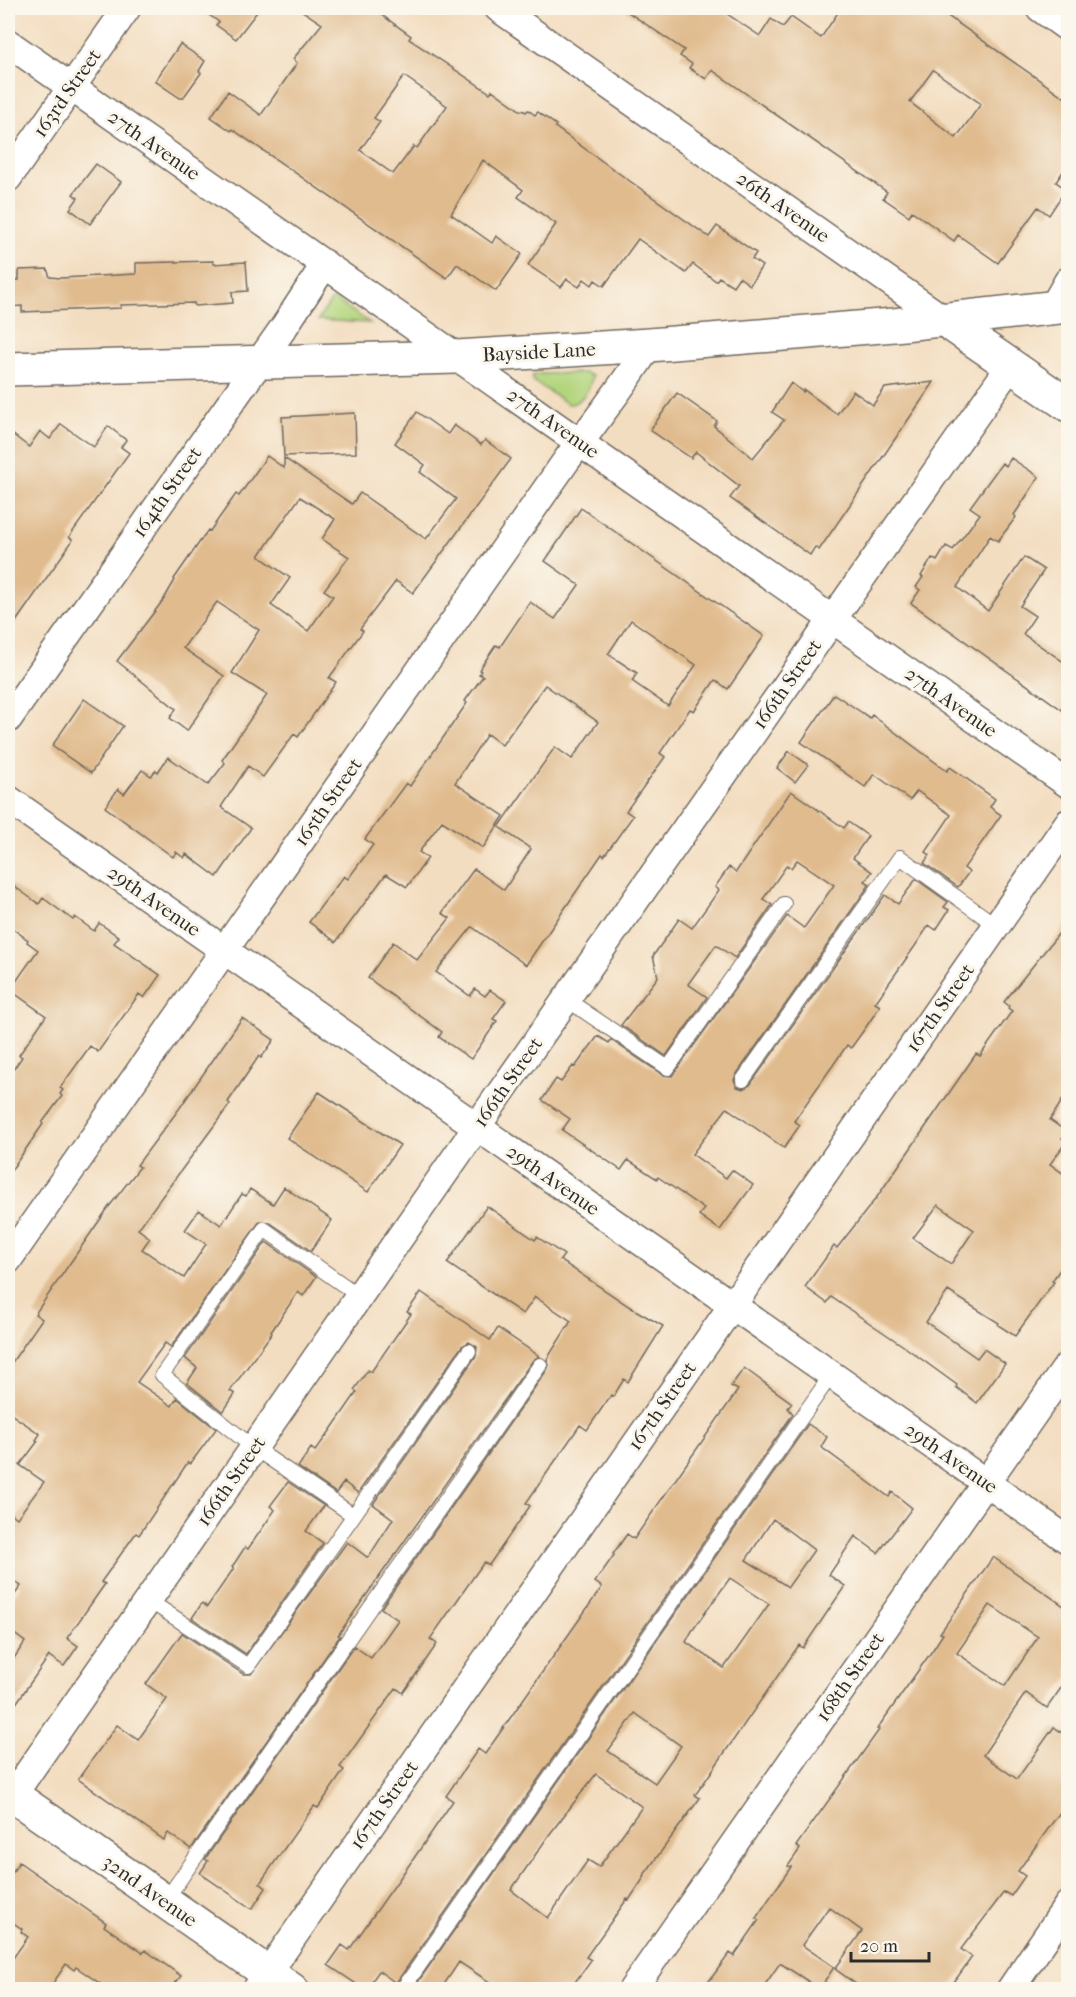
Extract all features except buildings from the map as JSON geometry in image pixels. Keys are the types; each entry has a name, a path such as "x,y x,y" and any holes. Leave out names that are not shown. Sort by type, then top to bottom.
{"street":[{"name":"163rd Street","path":"8,178 127,8"},
{"name":"26th Avenue","path":"498,8 1068,405"},
{"path":"1040,8 1068,28"},
{"name":"27th Avenue","path":"8,43 1068,783"},
{"name":"164th Street","path":"8,719 284,327 325,264"},
{"path":"1060,307 1068,281"},
{"name":"Bayside Lane","path":"8,369 457,357 649,345 945,321 1060,307"},
{"name":"165th Street","path":"8,1260 649,345"},
{"name":"166th Street","path":"9,1796 1011,365"},
{"name":"29th Avenue","path":"8,799 1068,1540"},
{"name":"167th Street","path":"272,1984 732,1305 1068,823"},
{"name":"168th Street","path":"632,1989 1068,1365"},
{"name":"32nd Avenue","path":"9,1796 165,1901 272,1984"},
{"path":"1010,1989 1068,1905"}],"lane":[{"path":"743,1080 900,857 997,926"},
{"path":"566,999 668,1068 784,904"},
{"path":"353,1515 254,1448 162,1375 264,1229 359,1296"},
{"path":"148,1600 248,1666 469,1351"},
{"path":"165,1901 540,1365"},
{"path":"402,1989 832,1374"}],"green space":[{"path":"333,298 370,323 318,320"},
{"path":"585,373 592,376 590,385 581,398 573,404 568,404 533,381 532,378 535,374"}]}
